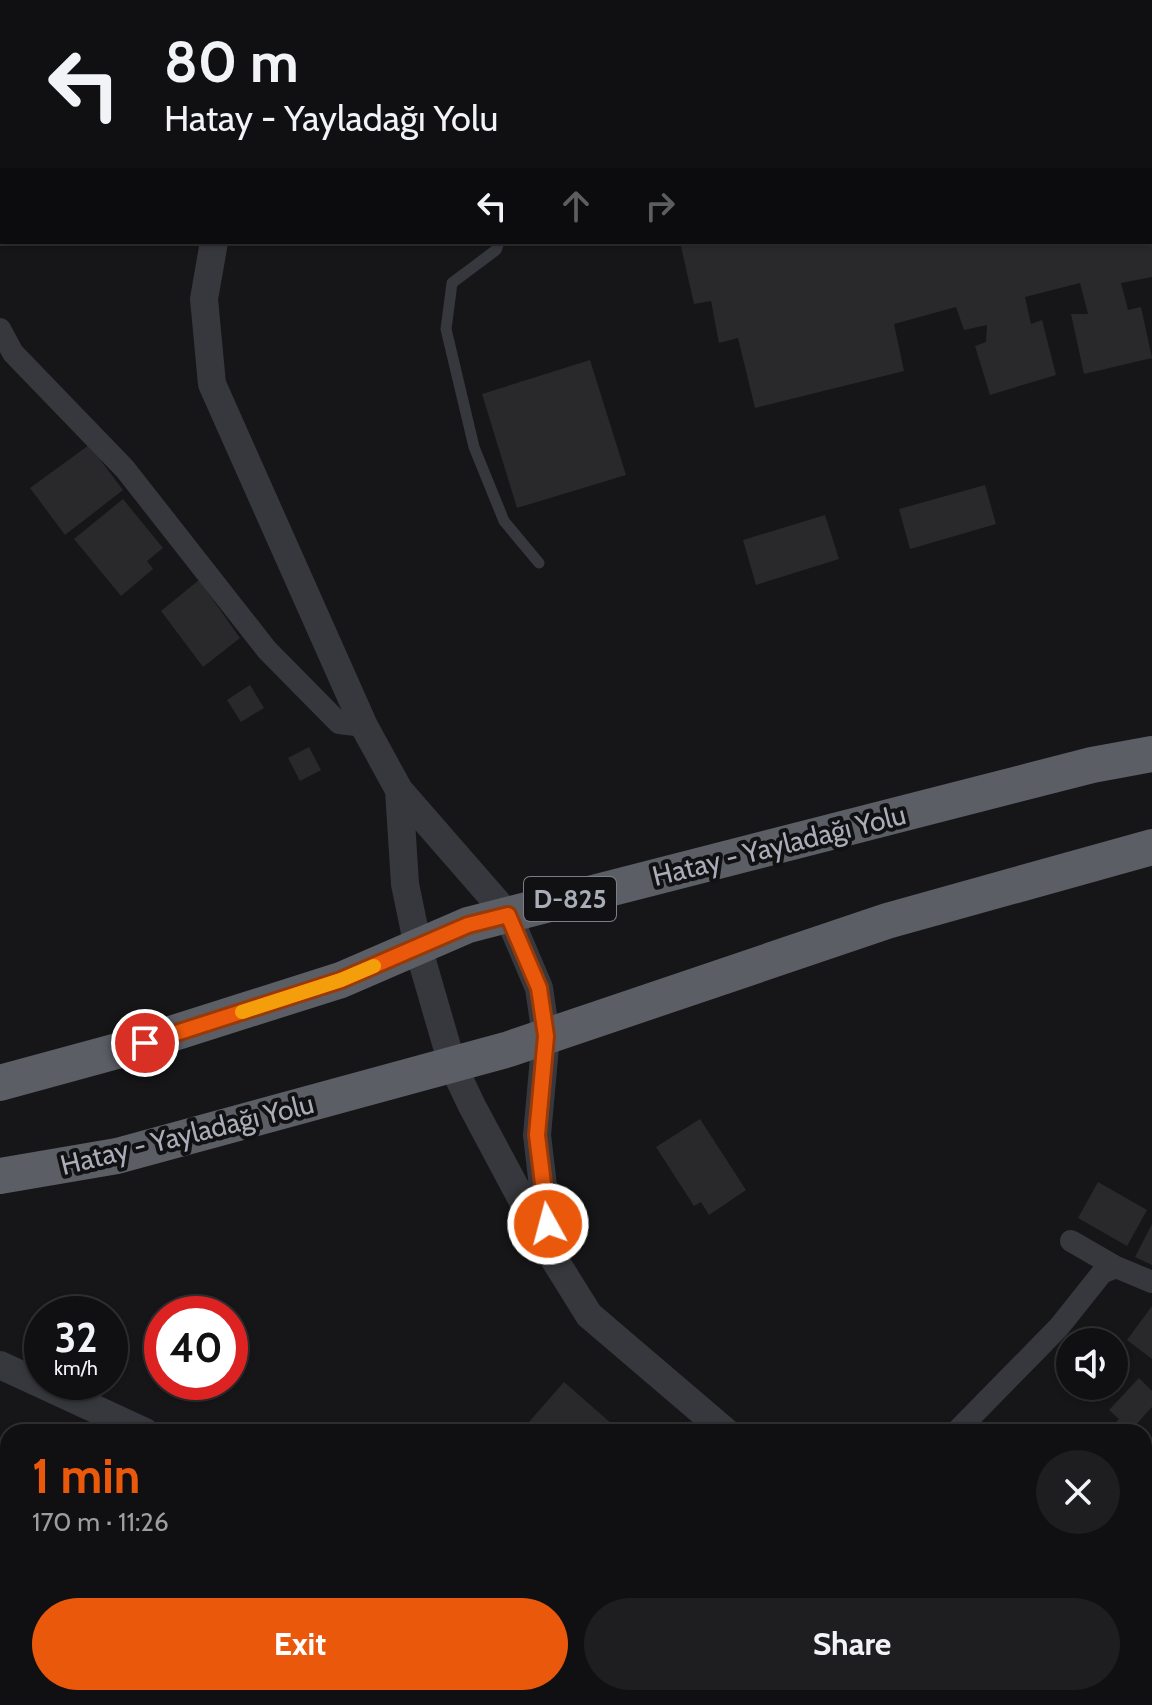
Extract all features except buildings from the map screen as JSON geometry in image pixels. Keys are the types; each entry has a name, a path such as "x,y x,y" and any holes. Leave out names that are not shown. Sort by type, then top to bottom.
{"highway":[{"name":"Hatay - Yayladağı Yolu","path":"0,1083 117,1051 341,980 468,925 1092,765 1152,754"},
{"name":"Hatay - Yayladağı Yolu","path":"0,1176 117,1156 452,1064 546,1036 887,921 1152,847"}],"street":[{"path":"214,244 204,299 212,384 364,726 399,790 508,915 539,988 546,1036 537,1135 551,1254"},
{"path":"0,329 13,353 125,469 267,650 339,723 364,726"},
{"path":"399,790 405,884 418,947 452,1064 551,1254 589,1315 716,1424"},
{"path":"1071,1241 1116,1267 1152,1282"},
{"path":"964,1424 1059,1327 1102,1273 1116,1267"},
{"path":"0,1365 128,1424"}],"lane":[{"path":"498,244 496,250 452,283 446,329 474,447 504,521 539,563"}],"slow traffic":[{"path":"242,1012 374,966"}],"route":[{"path":"145,1043 341,980 468,925 508,915 539,988 546,1036 537,1135 548,1224"}]}
